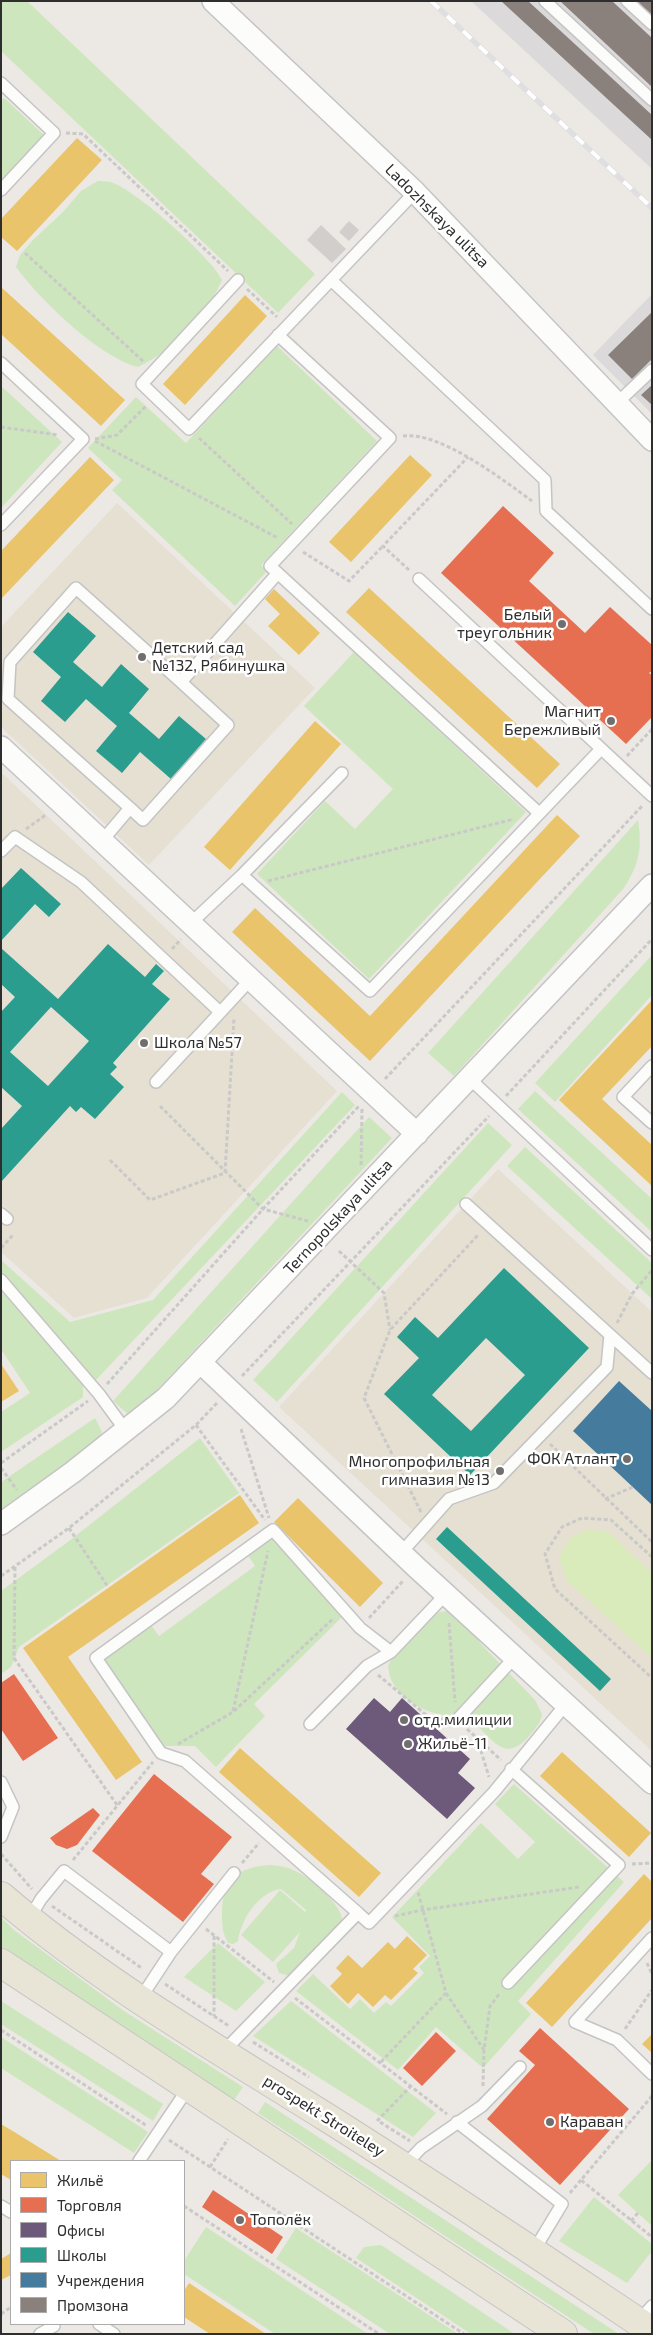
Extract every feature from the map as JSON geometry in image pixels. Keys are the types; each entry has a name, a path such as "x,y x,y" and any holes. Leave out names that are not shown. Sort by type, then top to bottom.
{"main road":[{"name":"prospekt Stroiteley","path":"1,1896 29,1919 140,1999 404,2166 533,2252 647,2320"},
{"path":"1,1963 563,2334"}],"street":[{"name":"Ladozhskaya ulitsa","path":"213,1 415,192 652,440"},
{"path":"1,747 417,1134"},
{"name":"Ternopolskaya ulitsa","path":"1,1524 126,1431 166,1398 652,885"},
{"path":"200,1362 409,1560 652,1783"}],"lane":[{"path":"545,1 652,100"},
{"path":"627,1 652,24"},
{"path":"1,83 54,133 1,190"},
{"path":"238,280 142,384 189,429 331,280 384,216 415,192"},
{"path":"331,280 545,480 546,511 652,609"},
{"path":"278,334 390,438 270,566 539,813"},
{"path":"1,363 83,439 1,525"},
{"path":"617,404 652,370"},
{"path":"182,682 278,573"},
{"path":"419,579 652,796"},
{"path":"76,588 228,725 143,820 130,808 8,698 10,662 76,588"},
{"path":"242,875 370,991 601,749"},
{"path":"192,925 342,773"},
{"path":"102,841 130,808"},
{"path":"1,851 15,837 81,882 220,1012"},
{"path":"156,1082 251,979"},
{"path":"652,1066 623,1097 652,1123"},
{"path":"469,1078 652,1250"},
{"path":"466,1204 652,1373"},
{"path":"1,1280 98,1394 126,1431"},
{"path":"409,1560 426,1524 449,1499 494,1483 606,1366 610,1335"},
{"path":"391,1652 360,1628 273,1530 96,1658 161,1753 184,1761 369,1923 494,1792 566,1704"},
{"path":"310,1724 367,1666 391,1652 446,1594"},
{"path":"457,1720 515,1658"},
{"path":"508,1983 599,1884 619,1865 511,1769"},
{"path":"1,1782 13,1807 1,1837"},
{"path":"29,1919 41,1899 64,1871 171,1952"},
{"path":"140,1999 171,1952 234,1873"},
{"path":"223,2052 358,1913"},
{"path":"652,1938 575,2022 617,2040 652,2074"},
{"path":"404,2166 421,2148 482,2106 520,2067"},
{"path":"140,2160 189,2086"},
{"path":"457,2122 562,2204 533,2252"},
{"path":"100,2325 114,2334"},
{"path":"40,2334 55,2328"}],"path":[{"path":"54,133 83,134 287,326"},
{"path":"25,252 153,371"},
{"path":"155,396 117,435 92,439 290,545 349,581 468,457"},
{"path":"1,427 83,439"},
{"path":"189,429 301,533"},
{"path":"390,438 407,435 439,443 468,457 546,511"},
{"path":"383,546 419,579"},
{"path":"618,765 652,729"},
{"path":"372,1092 652,796"},
{"path":"15,837 46,815 67,808"},
{"path":"253,885 539,813"},
{"path":"163,959 192,925"},
{"path":"1,1576 70,1528 196,1425 498,1106 652,939"},
{"path":"226,1173 236,995"},
{"path":"1,1463 98,1394 262,1209 362,1103 361,1193"},
{"path":"160,1106 262,1209 308,1222"},
{"path":"110,1160 150,1200 226,1173"},
{"path":"426,1524 364,1398 390,1330 488,1224"},
{"path":"1,1248 13,1235"},
{"path":"339,1251 384,1293 390,1330"},
{"path":"610,1335 632,1294 652,1270"},
{"path":"196,1425 273,1530"},
{"path":"541,1434 605,1499 652,1542"},
{"path":"1,1468 18,1490"},
{"path":"605,1499 633,1487"},
{"path":"652,1557 611,1520 582,1518 562,1527 545,1554 555,1590 652,1678"},
{"path":"70,1528 108,1587"},
{"path":"360,1628 409,1560"},
{"path":"16,1566 14,1658 117,1805"},
{"path":"446,1594 457,1720"},
{"path":"64,1871 161,1753 232,1712 344,1609"},
{"path":"367,1666 431,1719 457,1720 511,1769"},
{"path":"477,1737 494,1792"},
{"path":"234,1873 267,1833"},
{"path":"619,1865 652,1864"},
{"path":"414,1877 446,1993 484,2050"},
{"path":"369,1923 422,1910 599,1884"},
{"path":"195,1921 457,2122"},
{"path":"214,1936 214,2016"},
{"path":"482,2106 484,2050 490,2006 508,1983"},
{"path":"617,2040 652,1990"},
{"path":"381,2062 446,1993"},
{"path":"1,2030 464,2334"},
{"path":"377,2120 411,2086"},
{"path":"652,2096 581,2180 652,2237"},
{"path":"185,2207 379,2334"},
{"path":"631,2221 638,2213"}],"shaded area":[{"path":"471,1 652,1 652,169"},
{"path":"652,294 652,414 593,355"},
{"name":"Детский сад №132, Рябинушка","path":"117,503 315,688 149,865 1,727 1,627"},
{"name":"Школа №57","path":"1,772 337,1091 147,1298 74,1318 1,1252"},
{"name":"Многопрофильная гимназия №13","path":"498,1169 652,1312 652,1751 279,1407"}],"green space":[{"path":"1,1 27,1 315,274 278,313 1,51"},
{"path":"4,98 45,136 1,182 1,101"},
{"path":"98,181 110,182 136,196 189,241 216,270 222,280 207,306 188,331 164,351 138,367 106,352 88,339 39,295 16,267 20,255 33,240 63,212 81,191"},
{"path":"277,346 377,441 261,565 267,571 235,606 112,490 122,480 88,448 136,397 186,443"},
{"path":"1,386 62,442 1,508"},
{"path":"354,652 526,812 369,979 257,874 325,801 355,829 393,789 304,706"},
{"path":"638,820 640,847 637,863 624,888 454,1076 428,1053"},
{"path":"652,955 652,995 555,1102 535,1083"},
{"path":"535,1091 652,1199 652,1232 518,1109"},
{"path":"342,1092 355,1105 95,1381 1,1275 1,1260 70,1322 153,1300"},
{"path":"369,1117 392,1138 156,1391 129,1415 113,1401"},
{"path":"488,1123 512,1145 277,1402 253,1380"},
{"path":"525,1147 652,1263 652,1299 507,1166"},
{"path":"1,1291 83,1382 83,1397 1,1452 1,1412 30,1393 1,1349"},
{"path":"95,1418 102,1432 98,1441 1,1513 1,1482"},
{"path":"200,1438 239,1493 19,1647 11,1667 1,1674 1,1591 69,1541"},
{"path":"586,1530 607,1531 652,1573 652,1658 567,1581 559,1557 570,1538"},
{"path":"271,1538 343,1616 254,1704 265,1716 216,1767 195,1746 162,1746 102,1658 151,1625 159,1636 255,1566 247,1554"},
{"path":"448,1611 468,1624 481,1644 535,1700 542,1714 537,1726 529,1736 511,1749 503,1748 496,1744 465,1716 437,1714 407,1700 391,1679 388,1666 394,1654 439,1612"},
{"path":"514,1784 624,1882 518,2001 531,2014 483,2068 436,2027 398,2070 296,1991 313,1974 350,2009 360,1999 374,2013 386,2002 391,2006 424,1973 419,1967 430,1956 392,1917 481,1823 518,1859 535,1842 495,1804"},
{"path":"270,1865 282,1866 308,1878 332,1900 341,1916 342,1923 290,1976 279,1973 276,1964 294,1948 300,1932 273,1962 241,1935 280,1890 305,1912 306,1910 281,1889 265,1895 252,1908 243,1924 238,1941 233,1944 228,1943 223,1928 222,1913 225,1892 234,1877 249,1869"},
{"path":"1,1917 14,1930 124,2011 243,2087 232,2103 1,1952"},
{"path":"218,1943 265,1982 236,2011 184,1977"},
{"path":"1,2001 163,2104 153,2121 1,2024"},
{"path":"291,2001 436,2113 413,2137 253,2036"},
{"path":"1,2037 148,2132 134,2153 1,2068"},
{"path":"265,2102 619,2334 594,2334 258,2113"},
{"path":"652,2160 652,2226 618,2195"},
{"path":"594,2197 652,2244 652,2251 627,2283 559,2241"},
{"path":"206,2227 368,2334 275,2334 185,2275 185,2259"},
{"path":"296,2228 458,2334 390,2334 276,2259"},
{"path":"381,2245 515,2334 471,2334 356,2258 364,2247"}],"building: Жильё":[{"path":"77,138 102,160 17,251 1,237 1,219"},
{"path":"1,287 125,400 101,426 1,334"},
{"path":"245,295 267,316 185,405 163,384"},
{"path":"410,455 432,475 351,562 329,542"},
{"path":"90,457 114,480 1,599 1,551"},
{"path":"369,588 560,764 537,788 346,612"},
{"path":"274,589 320,633 299,655 268,626 280,614 265,599"},
{"path":"315,721 341,744 230,870 204,847"},
{"path":"557,815 580,836 370,1061 232,932 255,908 370,1016"},
{"path":"652,1000 652,1046 602,1099 652,1145 652,1186 559,1100"},
{"path":"1,1364 19,1391 1,1402"},
{"path":"240,1495 259,1523 68,1657 142,1762 116,1780 23,1648"},
{"path":"298,1498 383,1583 360,1607 274,1522"},
{"path":"240,1748 381,1873 359,1897 219,1772"},
{"path":"562,1752 651,1833 629,1857 540,1776"},
{"path":"644,1874 652,1882 652,1918 552,2027 526,2003"},
{"path":"407,1936 427,1955 413,1969 418,1973 391,2000 385,1995 373,2007 358,1993 348,2004 330,1986 342,1974 336,1968 348,1955 362,1968 388,1942 395,1949"},
{"path":"652,2034 652,2053 642,2044"},
{"path":"1,2124 59,2160 10,2160 10,2179 1,2174"},
{"path":"10,2254 10,2276 1,2280 1,2259"},
{"path":"189,2283 266,2334 210,2334 185,2318 185,2289"}],"building: Торговля":[{"path":"503,506 554,553 529,581 585,633 610,607 652,645 652,671 649,673 652,675 652,717 626,744 441,573"},
{"path":"14,1674 58,1738 23,1761 1,1729 1,1683"},
{"path":"154,1774 232,1837 201,1874 214,1884 183,1922 92,1851"},
{"path":"93,1808 100,1815 77,1845 67,1849 56,1845 50,1838"},
{"path":"540,2028 629,2109 560,2185 487,2119 535,2065 519,2051"},
{"path":"436,2032 456,2051 422,2086 403,2068"},
{"name":"Тополёк","path":"213,2190 283,2237 272,2254 202,2207"}],"building: Офисы":[{"name":"Жильё-11","path":"374,1698 390,1712 402,1698 470,1759 458,1773 475,1788 447,1819 346,1729"}],"building: Школы":[{"path":"68,612 96,636 73,662 102,687 121,664 149,689 129,713 159,739 179,716 206,739 171,779 140,752 122,773 96,751 117,726 86,699 65,722 41,701 61,677 33,652"},
{"path":"21,868 61,904 49,917 35,904 1,941 1,889"},
{"path":"108,944 145,977 156,964 164,971 152,984 170,999 113,1063 117,1067 110,1074 124,1087 95,1119 81,1107 76,1112 70,1106 1,1182 1,1129 22,1106 1,1087 1,1012 15,997 1,984 1,948 58,999","holes":["51,1007 89,1041 48,1086 10,1052"]},
{"path":"504,1268 589,1348 470,1475 384,1394 419,1358 397,1337 415,1317 438,1338","holes":["486,1338 525,1375 471,1431 432,1395"]},
{"path":"447,1527 611,1679 600,1691 436,1539"}],"building: Учреждения":[{"name":"ФОК Атлант","path":"619,1381 652,1411 652,1505 573,1431"}],"building: Промзона":[{"path":"501,1 528,1 652,115 652,140"},
{"path":"560,1 612,1 652,38 652,87"},
{"path":"637,1 652,1 652,15"},
{"path":"652,312 652,359 632,379 608,355"},
{"path":"652,385 652,405 641,395"}],"building: Прочее":[{"path":"349,221 359,230 349,241 339,232"},
{"path":"321,225 346,249 332,263 307,240"}],"railway":[{"path":"431,1 652,208"}],"place":[{"name":"Белый треугольник","path":"562,624"},
{"name":"Детский сад №132, Рябинушка","path":"142,657"},
{"name":"Магнит Бережливый","path":"611,721"},
{"name":"Школа №57","path":"144,1043"},
{"name":"ФОК Атлант","path":"627,1459"},
{"name":"Многопрофильная гимназия №13","path":"500,1471"},
{"name":"отд.милиции","path":"404,1720"},
{"name":"Жильё-11","path":"408,1744"},
{"name":"Караван","path":"550,2122"},
{"name":"Тополёк","path":"240,2220"}]}
